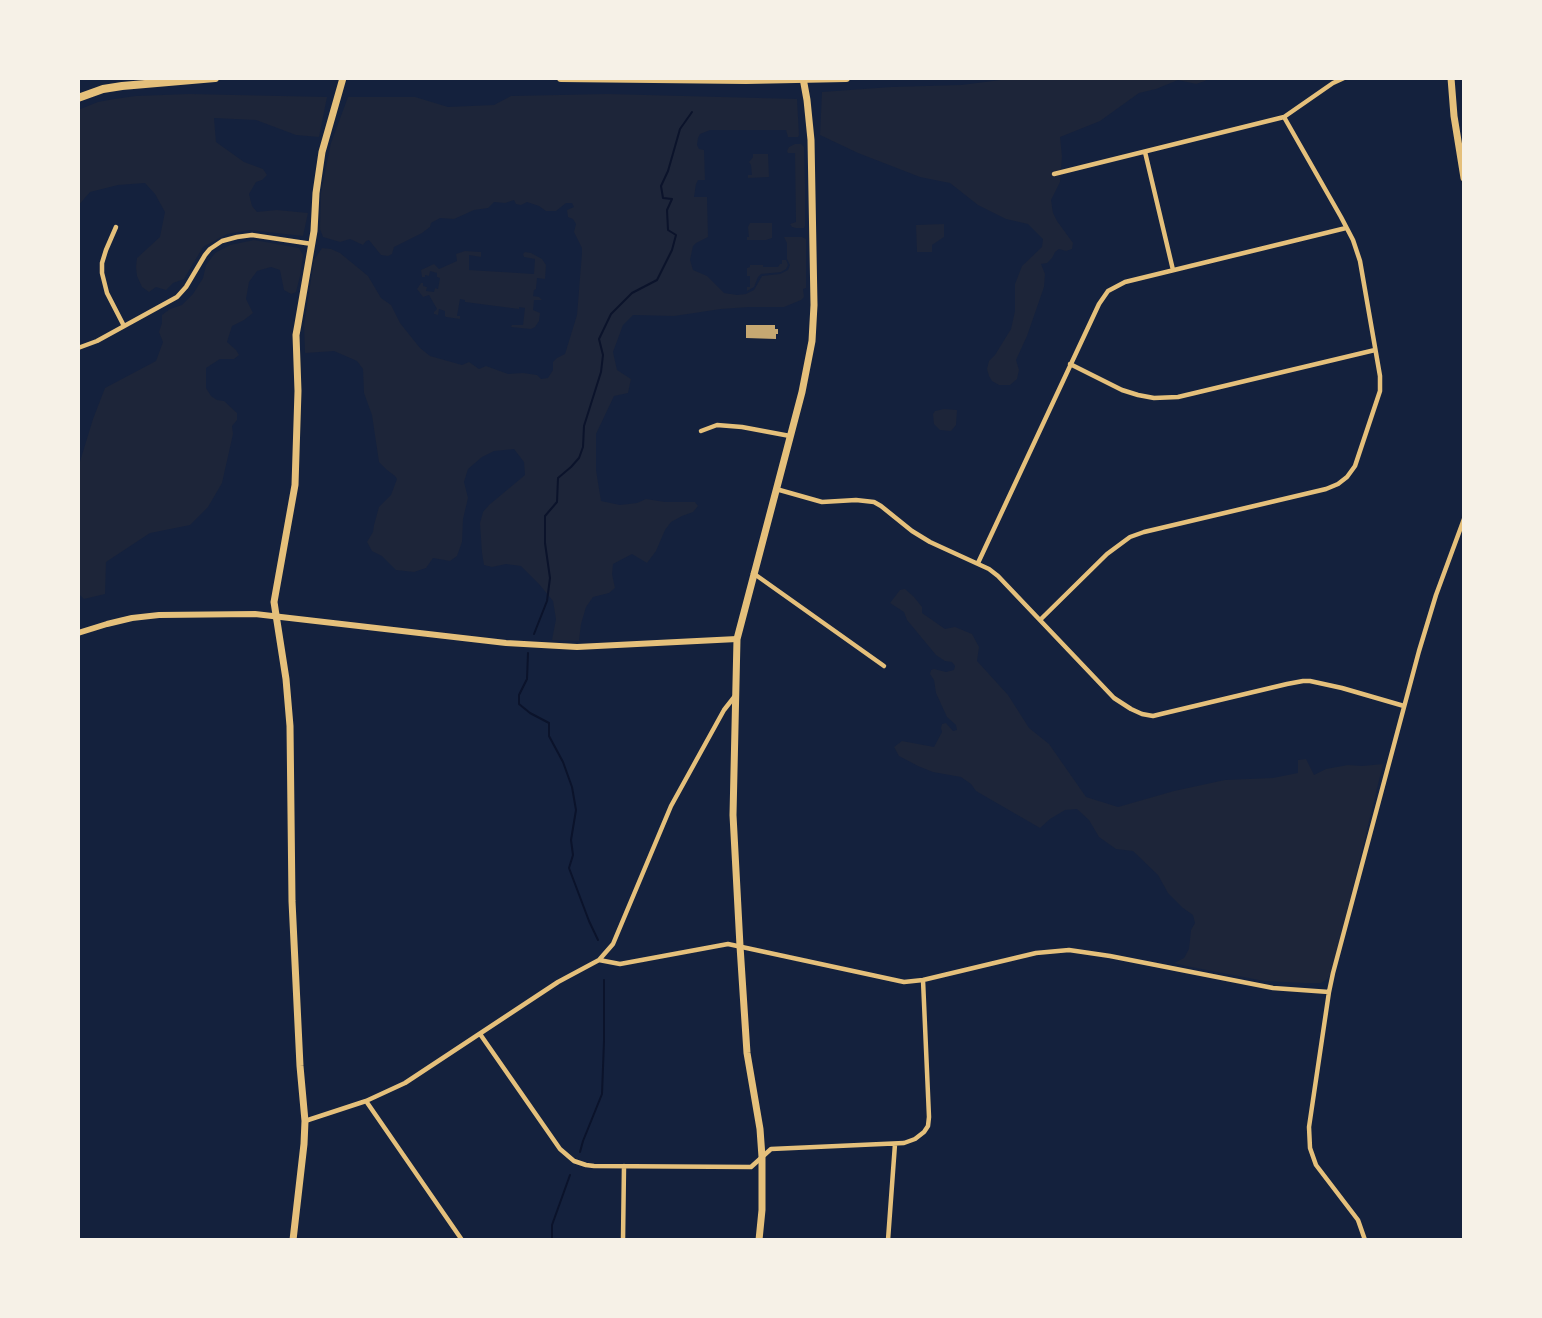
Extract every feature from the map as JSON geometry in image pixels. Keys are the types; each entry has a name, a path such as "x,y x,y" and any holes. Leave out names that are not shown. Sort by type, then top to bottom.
{"highway":[{"path":"78,98 103,89 123,86 215,78"},
{"path":"561,78 792,80 846,78"}],"main road":[{"path":"293,1240 305,1121 292,901 290,726 286,679 274,602 295,485 298,390 296,335 314,231 318,172 343,78"},
{"path":"759,1240 762,1210 762,1157 760,1129 747,1053 734,815 737,639 790,436 810,354 813,329 811,140 803,78"},
{"path":"1450,78 1464,178"}],"street":[{"path":"1054,174 1284,117 1333,83 1344,78"},
{"path":"1040,620 1107,554 1130,537 1155,529 1326,489 1347,477 1355,466 1380,391 1380,376 1360,261 1353,240 1284,117"},
{"path":"1145,152 1173,270"},
{"path":"116,227 102,263 102,273 106,293 124,326"},
{"path":"978,563 1070,364 1099,304 1108,291 1125,282 1346,228"},
{"path":"78,348 97,341 177,297 186,287 205,255 222,241 252,235 312,244"},
{"path":"1070,364 1122,390 1162,398 1178,397 1375,350"},
{"path":"701,431 717,424 790,436"},
{"path":"776,489 822,502 856,500 874,502 930,542 978,563 998,576 1114,698 1131,709 1148,715 1161,714 1303,681 1342,688 1404,706"},
{"path":"1365,1240 1358,1220 1321,1172 1313,1156 1310,1148 1310,1127 1329,992 1404,706 1436,595 1464,519"},
{"path":"753,573 884,666"},
{"path":"78,633 132,618 159,615 255,614 506,644 577,647 737,639"},
{"path":"305,1121 366,1101 391,1090 418,1075 558,982 598,960 613,944 679,790 736,693"},
{"path":"598,960 620,964 728,944 904,982 923,980 1036,953 1069,951 1110,956 1273,988 1329,992"},
{"path":"480,1034 554,1140 573,1161 586,1165 751,1167 771,1149 895,1144 909,1142 924,1132 929,1122 923,980"},
{"path":"366,1101 462,1240"},
{"path":"888,1240 895,1144"},
{"path":"623,1240 624,1166"}],"shaded area":[{"path":"1017,78 1208,78 1196,84 1178,80 1139,93 1100,121 1060,137 1062,157 1060,182 1051,200 1057,221 1073,243 1072,249 1066,251 1059,249 1047,263 1041,264 1045,274 1044,287 1016,360 1019,370 1017,379 1010,385 999,385 989,376 987,369 989,361 1011,329 1015,311 1015,284 1022,266 1042,247 1043,239 1028,224 1006,219 978,205 950,183 920,177 858,153 820,135 822,92 961,85"},
{"path":"189,94 327,97 319,137 296,135 256,120 214,118 216,142 244,162 263,169 267,175 256,182 249,194 252,206 257,212 277,210 308,213 303,236 249,230 227,234 203,247 184,279 173,283 166,290 156,287 149,292 142,287 137,276 137,258 160,237 165,212 155,194 145,183 118,185 90,192 78,206 78,110 98,102 114,99"},
{"path":"608,94 797,99 798,137 788,137 786,130 710,130 700,134 697,145 699,149 704,150 705,180 698,180 694,197 707,197 708,237 693,246 690,260 693,270 707,276 724,293 746,294 754,290 762,276 780,274 788,270 790,265 784,237 802,237 806,239 806,288 803,289 804,297 801,300 784,307 721,309 674,316 633,315 623,325 613,352 617,370 631,379 628,393 614,396 596,434 596,470 601,501 620,505 637,503 646,499 665,502 695,502 698,506 693,512 671,522 647,563 632,554 613,564 612,574 615,588 609,593 593,597 586,607 579,641 552,640 556,619 553,601 539,584 521,566 484,565 480,523 483,512 525,475 524,462 514,449 494,451 482,457 468,469 464,482 468,498 463,519 462,542 457,556 450,561 433,558 426,568 414,572 396,570 382,556 372,551 367,542 373,532 379,507 391,495 397,479 379,462 372,415 364,393 363,369 357,361 334,351 305,353 304,325 314,260 322,248 331,249 340,253 368,276 381,298 391,305 400,323 420,348 430,356 462,365 469,362 479,369 486,366 508,374 523,373 537,375 541,379 548,378 553,370 553,362 565,354 577,315 582,248 574,232 576,224 568,217 567,210 574,207 572,203 566,203 556,211 546,211 527,202 521,205 516,204 514,200 505,203 494,202 488,208 474,210 454,219 440,218 431,223 430,227 422,233 394,247 392,254 381,255 369,240 363,245 350,239 340,242 323,237 320,229 321,193 331,143 348,97 415,97 448,107 494,105 511,96"},
{"path":"795,144 801,144 804,147 804,228 792,227 790,224 796,222 795,153 787,151"},
{"path":"753,154 768,154 769,177 748,178 748,175 752,175 749,162"},
{"path":"750,223 772,223 772,238 747,240"},
{"path":"944,224 944,237 932,245 932,252 917,252 916,225"},
{"path":"254,240 299,248 303,255 296,292 291,294 284,290 280,270 271,267 257,271 249,282 246,299 253,313 232,326 227,342 239,355 234,359 220,359 206,368 206,388 211,396 224,401 237,413 237,420 232,426 233,434 222,483 208,507 190,525 150,533 106,562 105,594 84,599 78,593 78,468 105,388 156,361 163,342 159,332 162,315 182,305 193,294 203,278 206,265 215,253 230,245"},
{"path":"465,251 481,252 481,257 469,255 469,270 534,274 535,259 524,257 523,254 531,253 542,259 546,265 545,279 537,278 533,296 542,300 534,300 533,310 540,313 535,327 531,329 511,327 512,325 523,325 525,308 465,302 460,299 457,316 460,316 460,319 446,317 445,311 439,309 438,315 434,314 437,309 429,295 423,297 417,289 423,283 423,286 427,287 426,291 434,292 435,288 438,289 440,278 437,277 437,273 430,271 429,276 422,277 421,270 434,264 439,269 457,261 456,254"},
{"path":"782,260 787,262 786,269 781,272 761,274 754,287 747,291 747,287 750,287 750,276 747,276 747,268 750,265 778,267 782,264"},
{"path":"957,410 956,425 951,431 940,430 934,424 935,411"},
{"path":"905,589 922,607 922,613 945,629 955,627 972,634 979,647 977,661 1008,695 1029,728 1049,744 1086,797 1118,807 1174,791 1225,780 1273,778 1298,773 1298,760 1306,759 1314,775 1326,769 1348,765 1383,764 1332,974 1321,983 1264,981 1174,963 1184,958 1189,949 1191,930 1195,923 1193,915 1168,893 1158,875 1133,851 1116,849 1099,837 1089,820 1077,809 1065,810 1040,828 976,791 961,777 933,772 899,756 894,747 902,741 934,747 942,732 942,724 946,723 953,731 957,730 956,725 947,717 930,674 934,669 946,672 954,670 955,666 952,662 945,661 936,655 907,620 904,612 890,603 900,590"}],"building":[{"path":"746,325 775,325 778,334 776,334 776,339 746,338"}],"waterway":[{"path":"534,634 547,601 550,578 545,543 545,516 557,502 558,478 579,458 583,447 584,426 601,372 603,355 599,339 611,314 632,293 657,280 672,250 676,235 668,230 667,210 672,199 663,198 661,186 668,171 680,129 692,112"},
{"path":"528,653 527,679 519,695 519,704 549,723 549,736 563,762 572,787 576,810 571,840 573,855 569,868 598,940"},
{"path":"580,1152 602,1094 604,980"},
{"path":"552,1240 552,1225 570,1175"}]}
